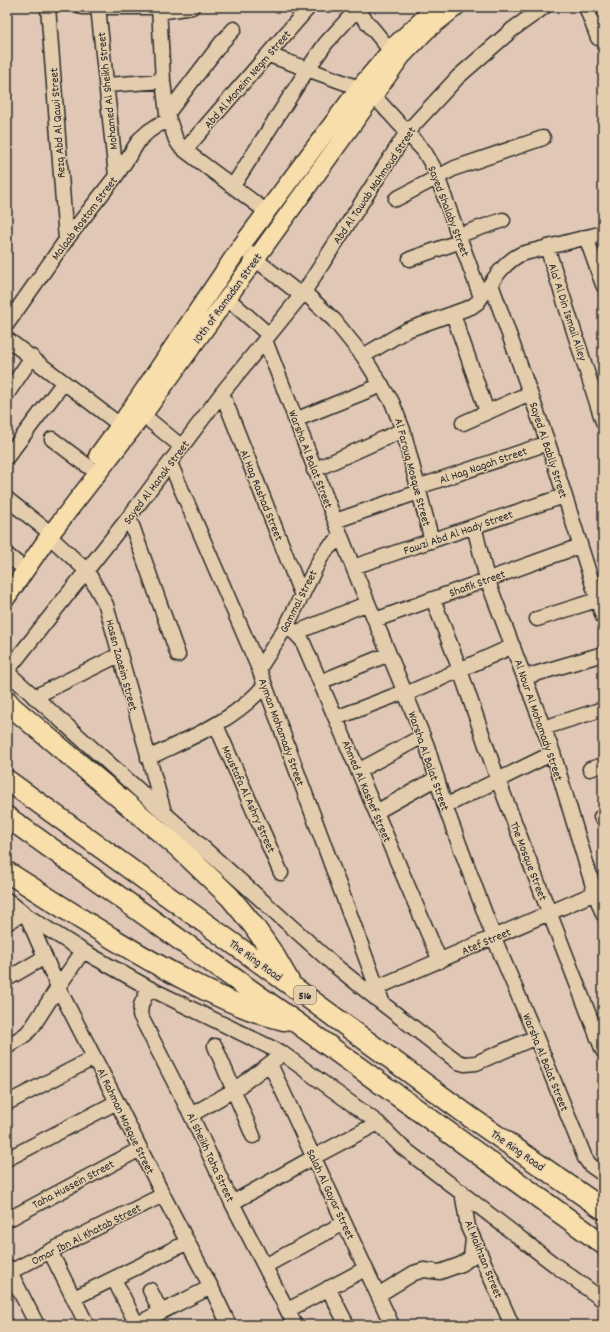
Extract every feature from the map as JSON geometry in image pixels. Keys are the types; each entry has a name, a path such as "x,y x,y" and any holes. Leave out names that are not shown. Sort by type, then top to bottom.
{"highway":[{"path":"7,701 12,707 180,848 230,897 254,925 274,954 292,986"},
{"name":"The Ring Road","path":"7,780 470,1117 603,1209"},
{"name":"516","path":"7,817 297,1023 603,1244"},
{"path":"7,872 146,959 223,999 273,1018 297,1023"}],"main road":[{"name":"10th of Ramadan Street","path":"10,565 46,532 143,415 255,259 366,92 391,51 414,26 436,7"},
{"name":"10th of Ramadan Street","path":"7,597 46,532 88,467 120,425 241,246 267,212 366,92 426,30 456,7"}],"street":[{"name":"Rezq Abd Al Qawi Street","path":"48,7 66,240"},
{"path":"82,7 159,9 192,7"},
{"name":"Mohamed Al Sheikh Street","path":"98,7 116,176"},
{"name":"Abd Al Moneim Negm Street","path":"187,152 191,144 309,7"},
{"name":"Abd Al Tawab Mahmoud Street","path":"302,294 407,132 458,77 513,29 544,7"},
{"path":"586,7 598,38"},
{"path":"233,186 307,70 326,43 358,8 391,51"},
{"path":"159,9 163,81 168,118 176,140 187,152 267,212"},
{"path":"168,118 222,42 234,29"},
{"path":"269,55 366,92"},
{"path":"107,85 163,81"},
{"name":"Sayed Shalaby Street","path":"366,92 407,132 424,151 434,168 481,298"},
{"name":"Malaab Rostom Street","path":"7,324 66,240 116,176 140,139 148,131 168,118"},
{"path":"396,199 455,168 543,138"},
{"path":"410,259 503,220"},
{"path":"363,356 407,330 471,307 481,298 508,263 516,256 603,233"},
{"path":"586,237 603,285"},
{"name":"Al Farouq Mosque Street","path":"241,246 255,259 334,320 363,356 382,385 397,413 403,430 432,541"},
{"name":"Ala' Al Din Ismail Alley","path":"547,247 603,422"},
{"name":"Sayed Al Bablly Street","path":"491,284 548,443 603,617"},
{"name":"Sayed Al Hanak Street","path":"7,671 129,517 222,393 302,294"},
{"path":"227,298 267,337"},
{"path":"453,314 487,412"},
{"name":"Warsha Al Balat Street","path":"267,337 295,420 314,470 423,736 445,806 494,938 585,1158 590,1165 603,1174"},
{"path":"7,339 120,425"},
{"path":"7,394 32,357"},
{"path":"7,457 64,382"},
{"path":"295,420 382,385"},
{"path":"463,423 530,392"},
{"name":"Al Hag Rashad Street","path":"222,393 302,596"},
{"path":"143,415 182,447"},
{"path":"314,470 403,430"},
{"path":"52,439 88,467"},
{"name":"Al Hag Nagah Street","path":"335,522 548,443"},
{"name":"Ayman Mohamady Street","path":"170,463 259,668 383,1004"},
{"name":"Fawzi Abd Al Hady Street","path":"353,567 564,496"},
{"name":"Hassn Zaaeim Street","path":"7,499 46,532 87,570 106,605 164,813"},
{"path":"129,517 178,655"},
{"name":"Al Nour Al Mohamady Street","path":"474,526 487,579 553,753 595,893 603,914"},
{"name":"Gammal Street","path":"259,668 291,629 302,596 320,559 341,537"},
{"name":"Shafik Street","path":"375,620 580,546"},
{"name":"The Mosque Street","path":"433,599 460,670 498,780 603,1051"},
{"path":"537,619 597,600"},
{"path":"291,629 368,603"},
{"name":"Ahmed Al Kashef Street","path":"291,629 302,640 440,961"},
{"path":"336,718 405,693 513,646"},
{"path":"320,682 389,654"},
{"path":"525,677 603,654"},
{"path":"34,697 119,655"},
{"path":"7,671 34,697 333,964 458,1062 465,1064 483,1061 536,1037"},
{"path":"148,758 216,725 236,712 254,697 265,685"},
{"path":"543,728 603,709"},
{"name":"Moustafa Al Ashry Street","path":"216,725 281,874"},
{"path":"358,771 423,736"},
{"path":"445,806 553,753"},
{"path":"376,812 437,778"},
{"name":"Atef Street","path":"376,988 595,893"},
{"path":"7,900 26,915 83,951 149,988 282,1053 378,1123 402,1147 555,1265 603,1300"},
{"path":"7,923 26,915"},
{"name":"Al Rahman Mosque Street","path":"26,915 58,987 163,1196 230,1325"},
{"path":"7,1047 29,1030 83,951"},
{"path":"7,979 45,957"},
{"name":"Al Sheikh Taha Street","path":"149,988 141,1005 140,1015 191,1115 232,1203 295,1325"},
{"path":"215,1046 253,1136"},
{"path":"191,1115 234,1090 270,1064 282,1053"},
{"path":"7,1103 94,1058"},
{"name":"Salah Al Gayar Street","path":"270,1064 392,1325"},
{"path":"7,1159 117,1102"},
{"path":"232,1203 378,1123"},
{"name":"Taha Hussein Street","path":"7,1220 140,1148"},
{"name":"Al Makhzan Street","path":"462,1192 468,1227 512,1325"},
{"name":"Omar Ibn Al Khatab Street","path":"9,1269 50,1251 163,1196"},
{"path":"265,1266 344,1223"},
{"path":"378,1295 414,1274 424,1270 440,1272 462,1264 471,1257 473,1238"},
{"path":"74,1298 188,1242"},
{"path":"50,1251 87,1325"},
{"path":"9,1269 37,1325"},
{"path":"288,1310 366,1269"},
{"path":"114,1279 137,1325 211,1287"},
{"path":"328,1288 346,1325"},
{"path":"150,1290 161,1312"}]}
